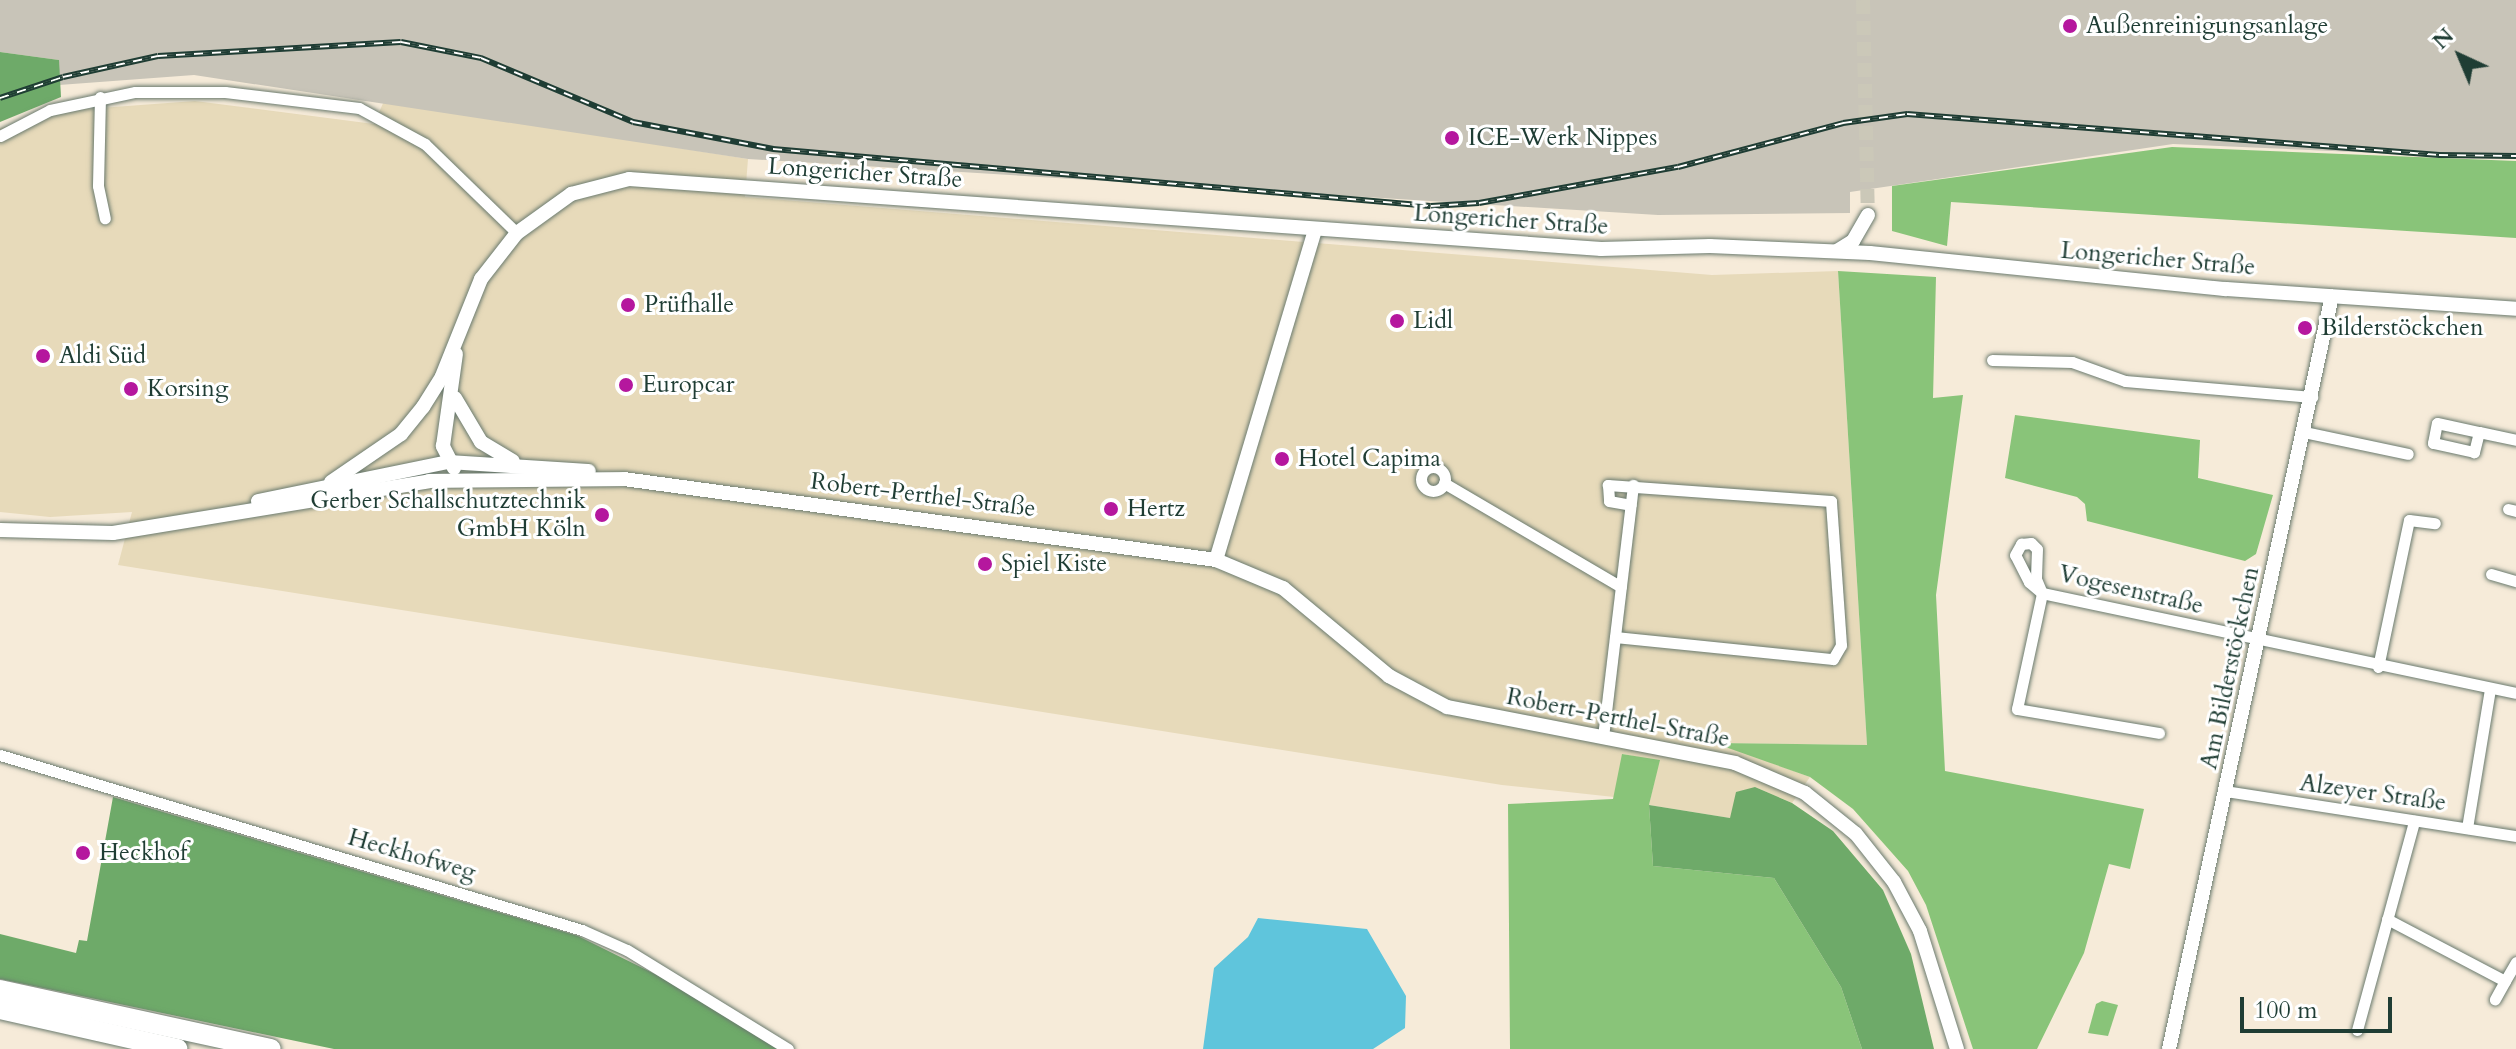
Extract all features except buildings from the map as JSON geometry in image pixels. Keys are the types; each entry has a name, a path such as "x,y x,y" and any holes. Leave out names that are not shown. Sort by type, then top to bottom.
{"highway":[{"path":"0,990 271,1049"},
{"path":"0,1009 178,1049"}],"street":[{"path":"0,136 19,122 100,97 178,89 359,108 425,144 517,233"},
{"path":"100,97 98,186 105,218"},
{"name":"Longericher Straße","path":"331,482 401,434 434,393 481,279 517,233 571,194 606,182 654,179 1601,249 1710,246 1870,253 2332,296 2516,309"},
{"path":"1837,251 1853,241 1868,215 1870,253"},
{"path":"1216,560 1315,229"},
{"name":"Am Bilderstöckchen","path":"2169,1049 2332,296"},
{"name":"Longericher Straße","path":"448,462 460,333"},
{"path":"1992,360 2072,362 2125,381 2312,397"},
{"path":"454,391 481,442 521,463"},
{"path":"2304,432 2408,454"},
{"path":"2479,432 2516,440"},
{"path":"429,481 448,462 475,481"},
{"name":"Robert-Perthel-Straße","path":"165,525 331,482 448,462 521,463 1216,560 1285,590 1389,676 1431,699 1472,714 1735,763 1783,782 1823,806 1856,834 1894,882 1920,931 1957,1049"},
{"name":"Robert-Perthel-Straße","path":"0,530 69,535 165,525 429,481 624,479"},
{"path":"1615,637 1833,659 1841,645 1831,501 1614,482 1606,493 1612,503 1631,505"},
{"path":"1444,483 1621,587"},
{"path":"1603,737 1633,485"},
{"path":"2378,667 2409,520 2435,523"},
{"path":"2491,574 2516,581"},
{"name":"Vogesenstraße","path":"2159,733 2017,709 2042,593 2378,667 2516,693"},
{"path":"2467,828 2490,689"},
{"name":"Heckhofweg","path":"0,755 582,930 640,957 788,1049"},
{"name":"Alzeyer Straße","path":"2225,791 2516,836"},
{"path":"2357,1030 2414,821"},
{"path":"2387,919 2505,981"},
{"path":"2495,999 2516,962"},
{"name":"Robert-Perthel-Straße","path":"1939,993 1949,1049"}],"shaded area":[{"path":"0,0 2516,0 2516,159 2173,144 1850,192 1850,213 1658,215 748,159 194,75 59,85 59,60 0,52"},
{"path":"195,101 374,124 384,101 748,159 745,197 1712,275 1838,271 1867,745 1718,743 1810,777 1792,803 1755,787 1730,818 1649,805 1659,761 1623,754 1614,797 1502,785 118,565 132,512 50,517 0,512 0,128 73,110"}],"green space":[{"path":"0,52 59,60 61,97 0,122"},
{"path":"2172,147 2516,161 2516,238 1951,202 1947,246 1892,231 1892,186"},
{"path":"1838,271 1936,277 1933,398 1963,395 1936,595 1945,771 2144,809 2130,869 2109,864 2084,953 2037,1049 1973,1049 1926,905 1908,871 1853,809 1810,777 1714,743 1867,745"},
{"path":"2015,415 2200,440 2198,478 2273,495 2256,554 2245,561 2087,521 2085,504 2077,497 2005,478"},
{"path":"1622,754 1660,760 1649,805 1653,866 1774,878 1841,987 1862,1049 1510,1049 1508,804 1613,799"},
{"path":"1755,787 1792,803 1833,831 1883,890 1911,954 1934,1049 1862,1049 1841,987 1774,878 1653,866 1649,805 1730,818 1736,792"},
{"path":"113,797 578,936 675,984 778,1049 334,1049 0,979 0,934 76,953 79,940 87,941"},
{"path":"2102,1001 2118,1005 2108,1036 2088,1033 2096,1004"}],"water":[{"path":"1258,918 1367,929 1406,996 1405,1028 1373,1049 1203,1049 1214,968 1248,937"}],"tunnel":[{"path":"1863,0 1868,215"}],"railway":[{"path":"0,98 63,77 158,56 401,42 481,58 633,122 773,149 1431,206 1479,203 1678,167 1843,123 1907,114 2439,155 2516,156"}],"place":[{"name":"Außenreinigungsanlage","path":"2070,26"},
{"name":"ICE-Werk Nippes","path":"1452,138"},
{"name":"Prüfhalle","path":"628,305"},
{"name":"Lidl","path":"1397,321"},
{"name":"Bilderstöckchen","path":"2305,328"},
{"name":"Aldi Süd","path":"43,356"},
{"name":"Europcar","path":"626,385"},
{"name":"Korsing","path":"131,389"},
{"name":"Hotel Capima","path":"1282,459"},
{"name":"Hertz","path":"1111,509"},
{"name":"Gerber Schallschutztechnik GmbH Köln","path":"602,515"},
{"name":"Spiel Kiste","path":"985,564"},
{"name":"Heckhof","path":"83,853"}]}
